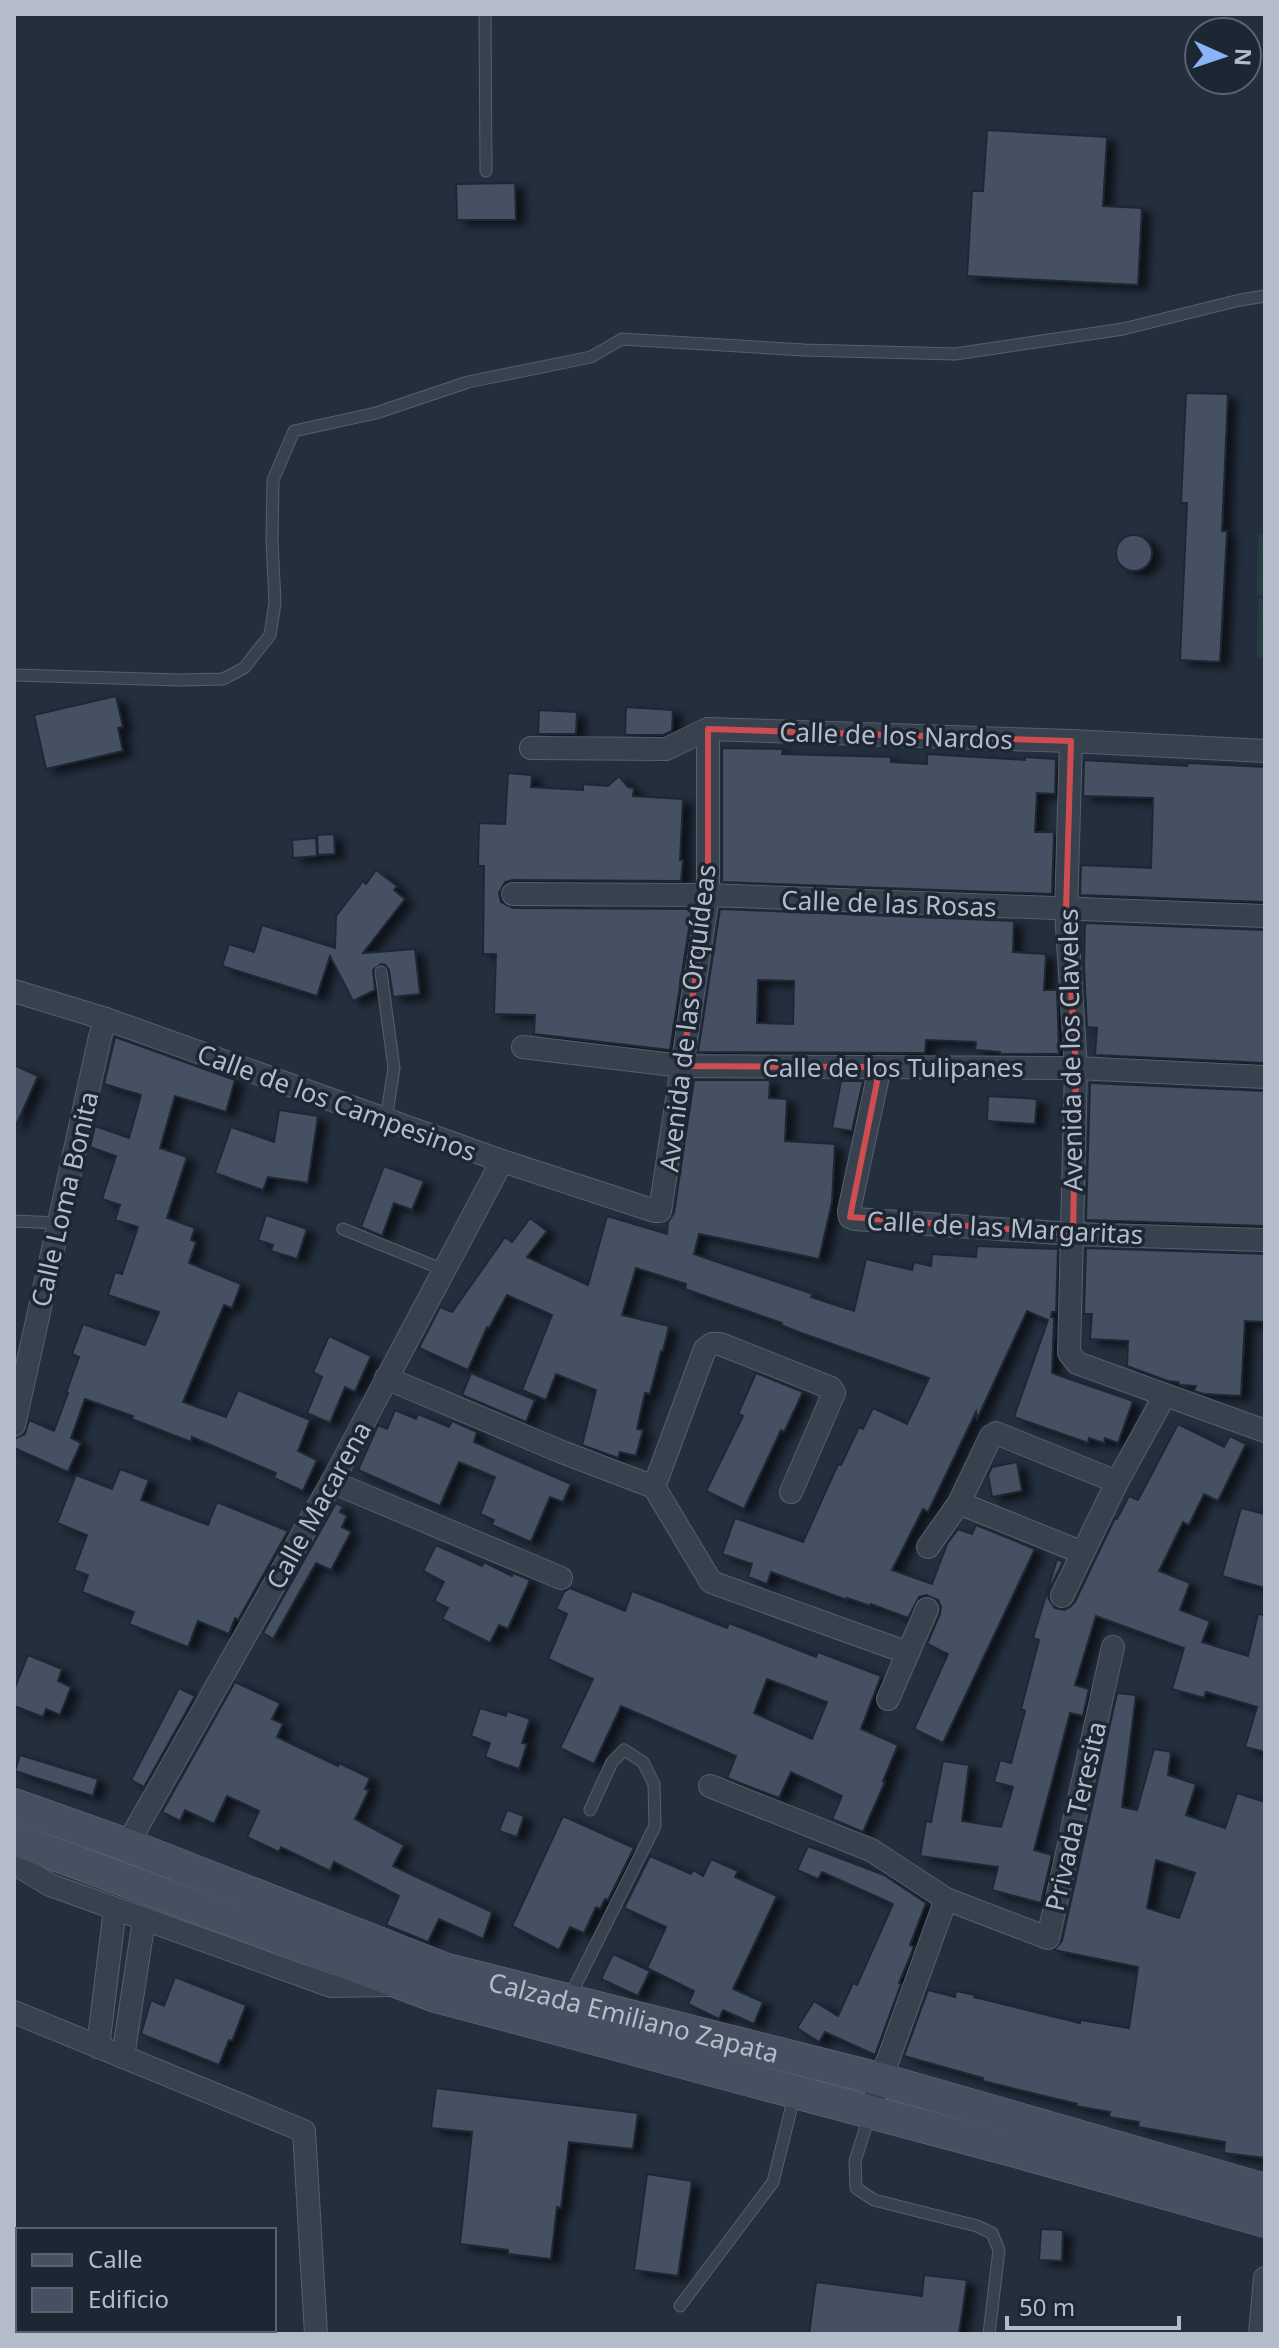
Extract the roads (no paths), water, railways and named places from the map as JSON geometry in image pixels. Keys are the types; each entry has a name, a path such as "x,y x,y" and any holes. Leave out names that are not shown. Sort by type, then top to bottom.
{"main road":[{"name":"Calzada Emiliano Zapata","path":"14,1805 127,1845 447,1970 879,2079 1265,2190"},
{"name":"Calzada Emiliano Zapata","path":"14,1839 451,2000 1265,2221"}],"street":[{"name":"Calle de los Nardos","path":"531,748 666,749 708,729 1265,751"},
{"name":"Avenida de las Orquídeas","path":"660,1211 708,895 708,729"},
{"name":"Avenida de los Claveles","path":"1071,741 1066,910 1076,1068 1069,1353 1077,1363 1165,1395"},
{"name":"Calle de las Rosas","path":"513,894 708,895 1265,916"},
{"name":"Calle de los Campesinos","path":"14,991 106,1019 502,1161 660,1211"},
{"name":"Calle Loma Bonita","path":"14,1425 106,1019"},
{"name":"Calle de los Tulipanes","path":"523,1047 682,1066 1076,1068 1265,1077"},
{"name":"Calle de las Margaritas","path":"880,1067 850,1217 1073,1234 1265,1240"},
{"name":"Calle Macarena","path":"127,1845 332,1482 502,1161"},
{"path":"654,1487 705,1349 712,1344 720,1344 831,1388 834,1393 791,1492"},
{"path":"386,1378 654,1487 711,1582 908,1653"},
{"path":"1062,1596 1117,1482 1165,1395 1265,1431"},
{"path":"928,1547 959,1503 991,1436 996,1433 1117,1482"},
{"path":"332,1482 561,1578"},
{"path":"959,1503 1083,1553"},
{"path":"888,1699 927,1609"},
{"name":"Privada Teresita","path":"946,1899 1048,1938 1113,1647"},
{"path":"710,1786 871,1850 946,1899 879,2079 870,2113"},
{"path":"14,1863 50,1885 331,1986 405,1984"},
{"path":"98,2047 115,1909"},
{"path":"123,2057 144,1920"},
{"path":"14,2012 304,2131 316,2334"},
{"path":"1260,2334 1265,2278"}],"lane":[{"path":"485,14 486,171"},
{"path":"14,675 223,679 244,668 270,635 275,603 273,480 294,431 376,413 468,382 591,357 622,339 804,350 955,354 1123,329 1265,296"},
{"path":"381,972 394,1068 386,1119"},
{"path":"14,1221 59,1223"},
{"path":"343,1229 444,1270"},
{"path":"567,2002 655,1826 654,1784 643,1762 624,1750 612,1762 590,1810"},
{"path":"680,2306 773,2182 795,2093"},
{"path":"870,2113 855,2161 856,2188 874,2200 977,2226 992,2233 999,2250 989,2334"}]}
